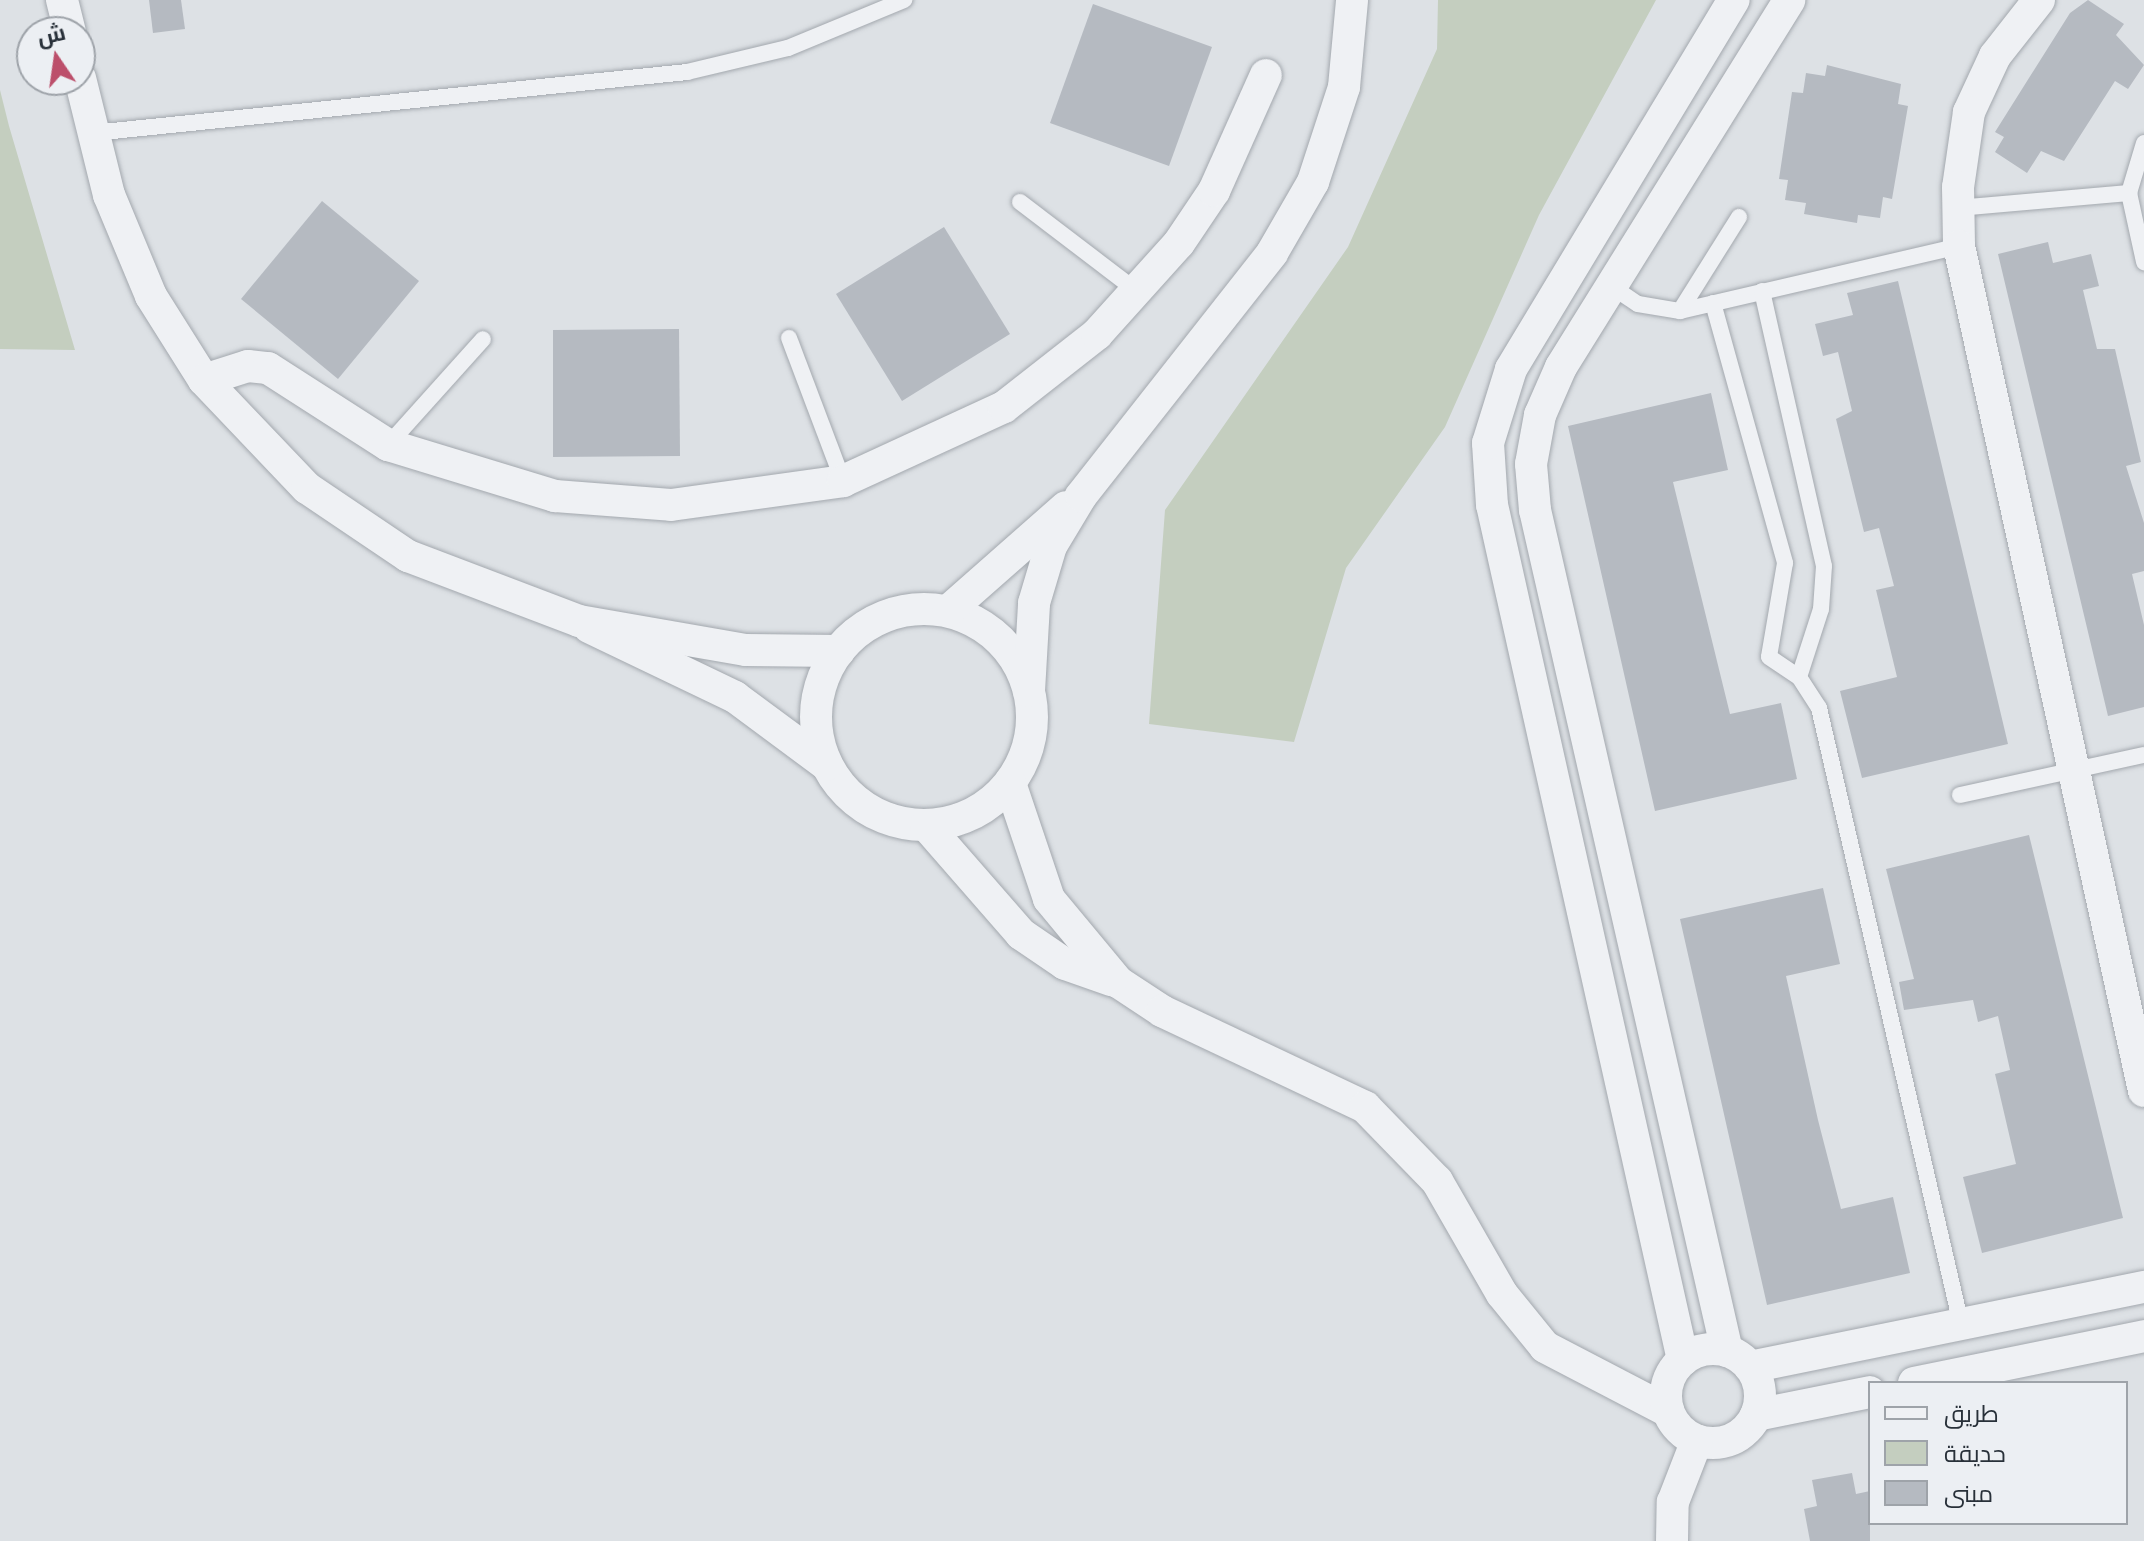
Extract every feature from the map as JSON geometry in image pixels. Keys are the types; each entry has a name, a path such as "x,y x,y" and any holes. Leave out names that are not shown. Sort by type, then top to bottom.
{"street":[{"path":"926,825 972,813 1010,783 1030,739 1029,632 1041,574 1081,496 1294,219 1338,112 1352,0"},
{"path":"1668,1411 1668,1383 1683,1360 1492,505 1488,443 1511,369 1734,0"},
{"path":"1756,1415 1760,1390 1738,1359 1532,487 1534,440 1549,390 1789,0"},
{"path":"2039,0 1976,91 1957,208 1959,246 2144,1091"},
{"path":"204,380 248,366 268,368 388,445 498,484 613,503 729,502 843,481 1004,407 1138,292 1214,191 1266,75"},
{"path":"84,96 127,247 204,380 269,455 355,524 463,582 579,621 735,697 827,765 858,802 926,825 1041,951 1118,982 1374,1114 1437,1181 1502,1294 1545,1347 1668,1411 1697,1440 1724,1442 1756,1415 1868,1392"},
{"path":"948,611 1081,496"},
{"path":"827,765 815,718 839,651 876,620 948,611 991,631 1029,691"},
{"path":"579,621 746,650 839,651"},
{"path":"735,697 746,650"},
{"path":"1010,783 1049,899 1118,982"},
{"path":"1683,1360 1738,1359 1961,1324 2144,1287"},
{"path":"1924,1381 2144,1336"},
{"path":"1672,1541 1673,1502 1697,1440"}],"lane":[{"path":"93,133 687,72 788,48 904,0"},
{"path":"2144,143 2129,193 2144,262"},
{"path":"1957,208 2129,193"},
{"path":"1020,202 1138,292"},
{"path":"1680,311 1739,217"},
{"path":"1611,286 1638,304 1680,311 1959,246"},
{"path":"1762,291 1824,566 1821,609 1799,677"},
{"path":"1713,303 1785,563 1769,657 1799,677 1819,708 1961,1324"},
{"path":"789,338 843,481"},
{"path":"388,445 483,339"},
{"path":"1960,795 2144,755"}],"green space":[{"path":"1438,0 1656,0 1539,215 1445,427 1346,568 1294,742 1149,724 1165,510 1348,247 1437,49"},
{"path":"0,90 9,126 75,350 0,349"}],"building":[{"path":"149,0 181,0 185,29 153,33"},
{"path":"2088,0 2124,24 2116,35 2144,65 2128,89 2115,81 2064,161 2041,151 2027,173 1995,152 2004,137 1995,132 2070,13"},
{"path":"1093,4 1212,47 1169,166 1050,123"},
{"path":"1827,65 1901,84 1898,104 1908,106 1892,199 1883,197 1880,218 1858,215 1857,223 1804,214 1806,203 1785,200 1788,180 1779,179 1792,92 1803,93 1806,73 1825,76"},
{"path":"322,201 419,281 338,379 241,299"},
{"path":"944,227 1010,334 902,401 836,294"},
{"path":"2048,242 2053,263 2091,254 2099,286 2083,290 2097,349 2115,349 2141,462 2126,466 2144,523 2144,571 2132,574 2144,625 2144,707 2108,716 1998,254"},
{"path":"1898,281 2008,744 1862,778 1840,691 1897,677 1876,590 1894,586 1879,528 1864,532 1836,419 1852,411 1838,352 1823,356 1815,324 1853,315 1847,293"},
{"path":"679,329 680,456 553,457 553,330"},
{"path":"1711,393 1728,470 1673,482 1730,714 1781,703 1797,779 1655,811 1568,426"},
{"path":"2029,835 2123,1218 1982,1253 1963,1177 2016,1164 1995,1074 2010,1070 1998,1016 1978,1022 1973,1000 1904,1010 1899,982 1914,979 1886,869"},
{"path":"1823,888 1840,964 1786,976 1818,1120 1841,1209 1893,1197 1910,1273 1767,1305 1680,919"},
{"path":"1852,1473 1856,1494 1868,1491 1870,1541 1810,1541 1804,1509 1817,1506 1812,1480"}]}
